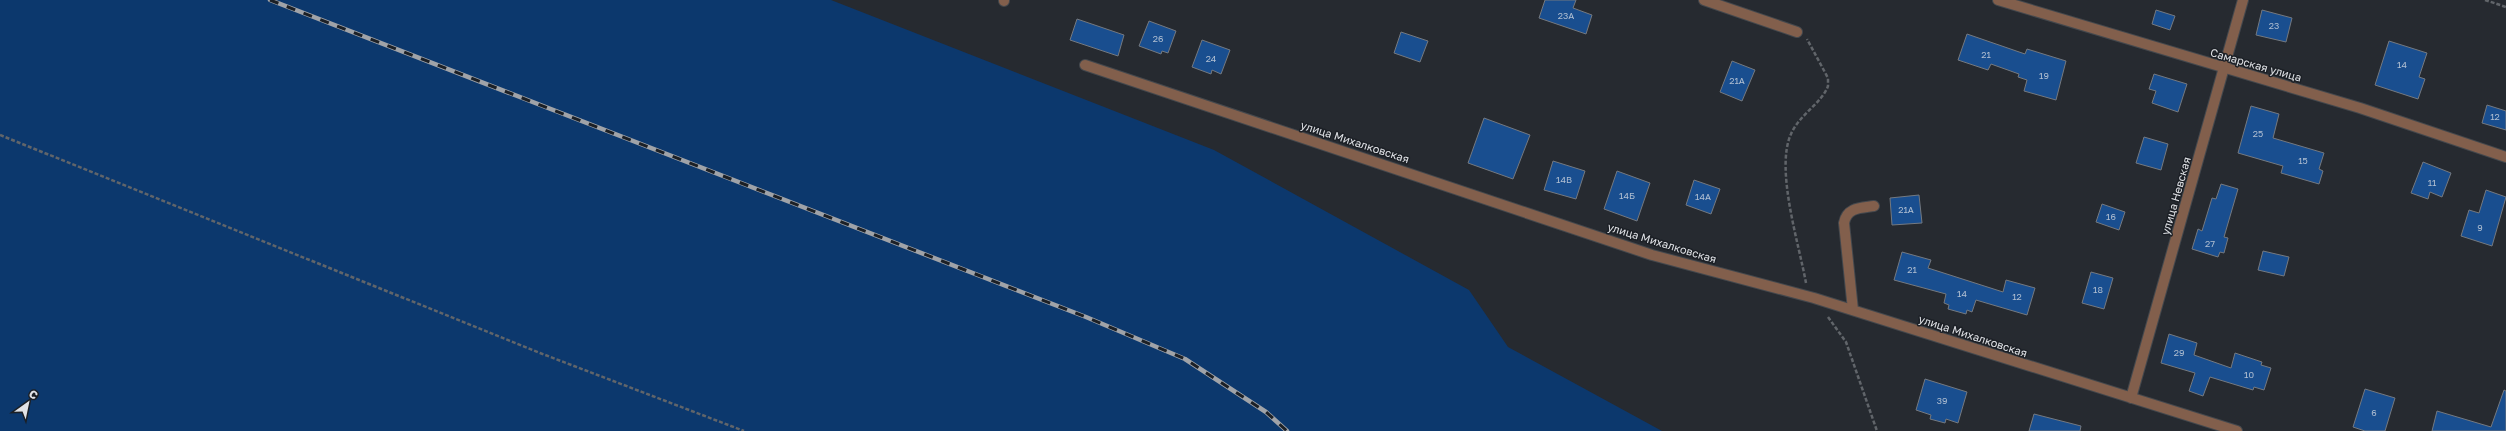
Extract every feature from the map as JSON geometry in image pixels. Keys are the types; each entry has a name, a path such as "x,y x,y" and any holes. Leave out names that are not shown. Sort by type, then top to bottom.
{"street":[{"path":"1704,0 1797,32"},
{"name":"Самарская улица","path":"1998,0 2360,108 2506,157"},
{"name":"улица Невская","path":"2131,398 2226,68 2243,0"},
{"name":"улица Михалковская","path":"1085,65 1652,255 1811,297 2237,431"},
{"path":"1853,310 1844,223 1848,214 1852,210 1874,206"}],"path":[{"path":"2485,0 2506,7"},
{"path":"1797,32 1812,45 1828,82 1825,92 1794,128 1785,155 1785,172 1811,297 1846,342 1877,431"},
{"path":"0,135 540,353 744,431"}],"shaded area":[{"path":"0,0 831,0 1214,150 1469,290 1508,347 1662,431 0,431"}],"building":[{"path":"1545,0 1576,0 1573,8 1592,15 1586,34 1539,18"},
{"path":"2156,10 2175,16 2170,30 2152,24"},
{"path":"2262,10 2292,18 2286,42 2256,35"},
{"path":"1077,19 1124,35 1118,56 1070,40"},
{"path":"1149,21 1176,31 1168,53 1162,51 1161,54 1139,46"},
{"path":"1401,32 1428,41 1420,62 1394,53"},
{"path":"1967,34 2025,54 2027,49 2066,61 2056,100 2024,91 2027,80 2018,77 2019,74 1991,64 1988,70 1958,60"},
{"path":"1202,40 1230,50 1221,74 1212,70 1211,74 1192,67"},
{"path":"2389,41 2427,53 2419,77 2425,79 2418,99 2375,85"},
{"path":"1732,61 1755,70 1742,101 1720,92"},
{"path":"2154,74 2187,84 2178,112 2152,103 2156,91 2149,89"},
{"path":"2487,105 2506,111 2506,130 2482,123"},
{"path":"2251,106 2279,114 2273,138 2324,153 2319,169 2323,171 2319,184 2281,173 2283,166 2238,153"},
{"path":"1484,118 1530,135 1513,179 1468,163"},
{"path":"2144,137 2168,144 2161,170 2136,163"},
{"path":"1553,161 1585,171 1576,199 1544,190"},
{"path":"2423,162 2451,173 2442,197 2430,192 2428,199 2411,193"},
{"path":"1617,171 1650,183 1637,221 1604,209"},
{"path":"1694,180 1720,189 1711,214 1686,205"},
{"path":"2221,184 2238,189 2224,237 2228,238 2224,253 2220,252 2218,257 2192,249 2198,229 2202,231 2212,198 2216,199"},
{"path":"2486,190 2506,197 2492,246 2461,236 2469,210 2479,213"},
{"path":"1919,195 1922,223 1892,225 1890,198"},
{"path":"2102,204 2125,212 2119,230 2096,222"},
{"path":"2263,251 2289,257 2284,276 2258,270"},
{"path":"1902,252 1931,260 1928,268 2003,292 2006,280 2035,288 2027,315 1976,300 1972,312 1967,310 1966,314 1948,309 1949,305 1944,303 1946,294 1894,280"},
{"path":"2091,272 2113,278 2104,309 2082,303"},
{"path":"2169,334 2197,343 2194,355 2231,368 2235,353 2262,362 2261,365 2271,368 2264,390 2254,387 2253,390 2210,377 2203,396 2189,391 2195,373 2161,363"},
{"path":"1925,379 1967,392 1958,423 1946,419 1945,423 1930,419 1931,415 1916,410"},
{"path":"2365,389 2395,398 2385,431 2365,431 2353,427"},
{"path":"2504,390 2506,391 2506,431 2432,431 2437,411 2491,427"},
{"path":"2034,414 2081,426 2080,431 2029,431"}],"railway":[{"path":"270,0 1086,317 1185,359 1266,412 1287,431"}]}
